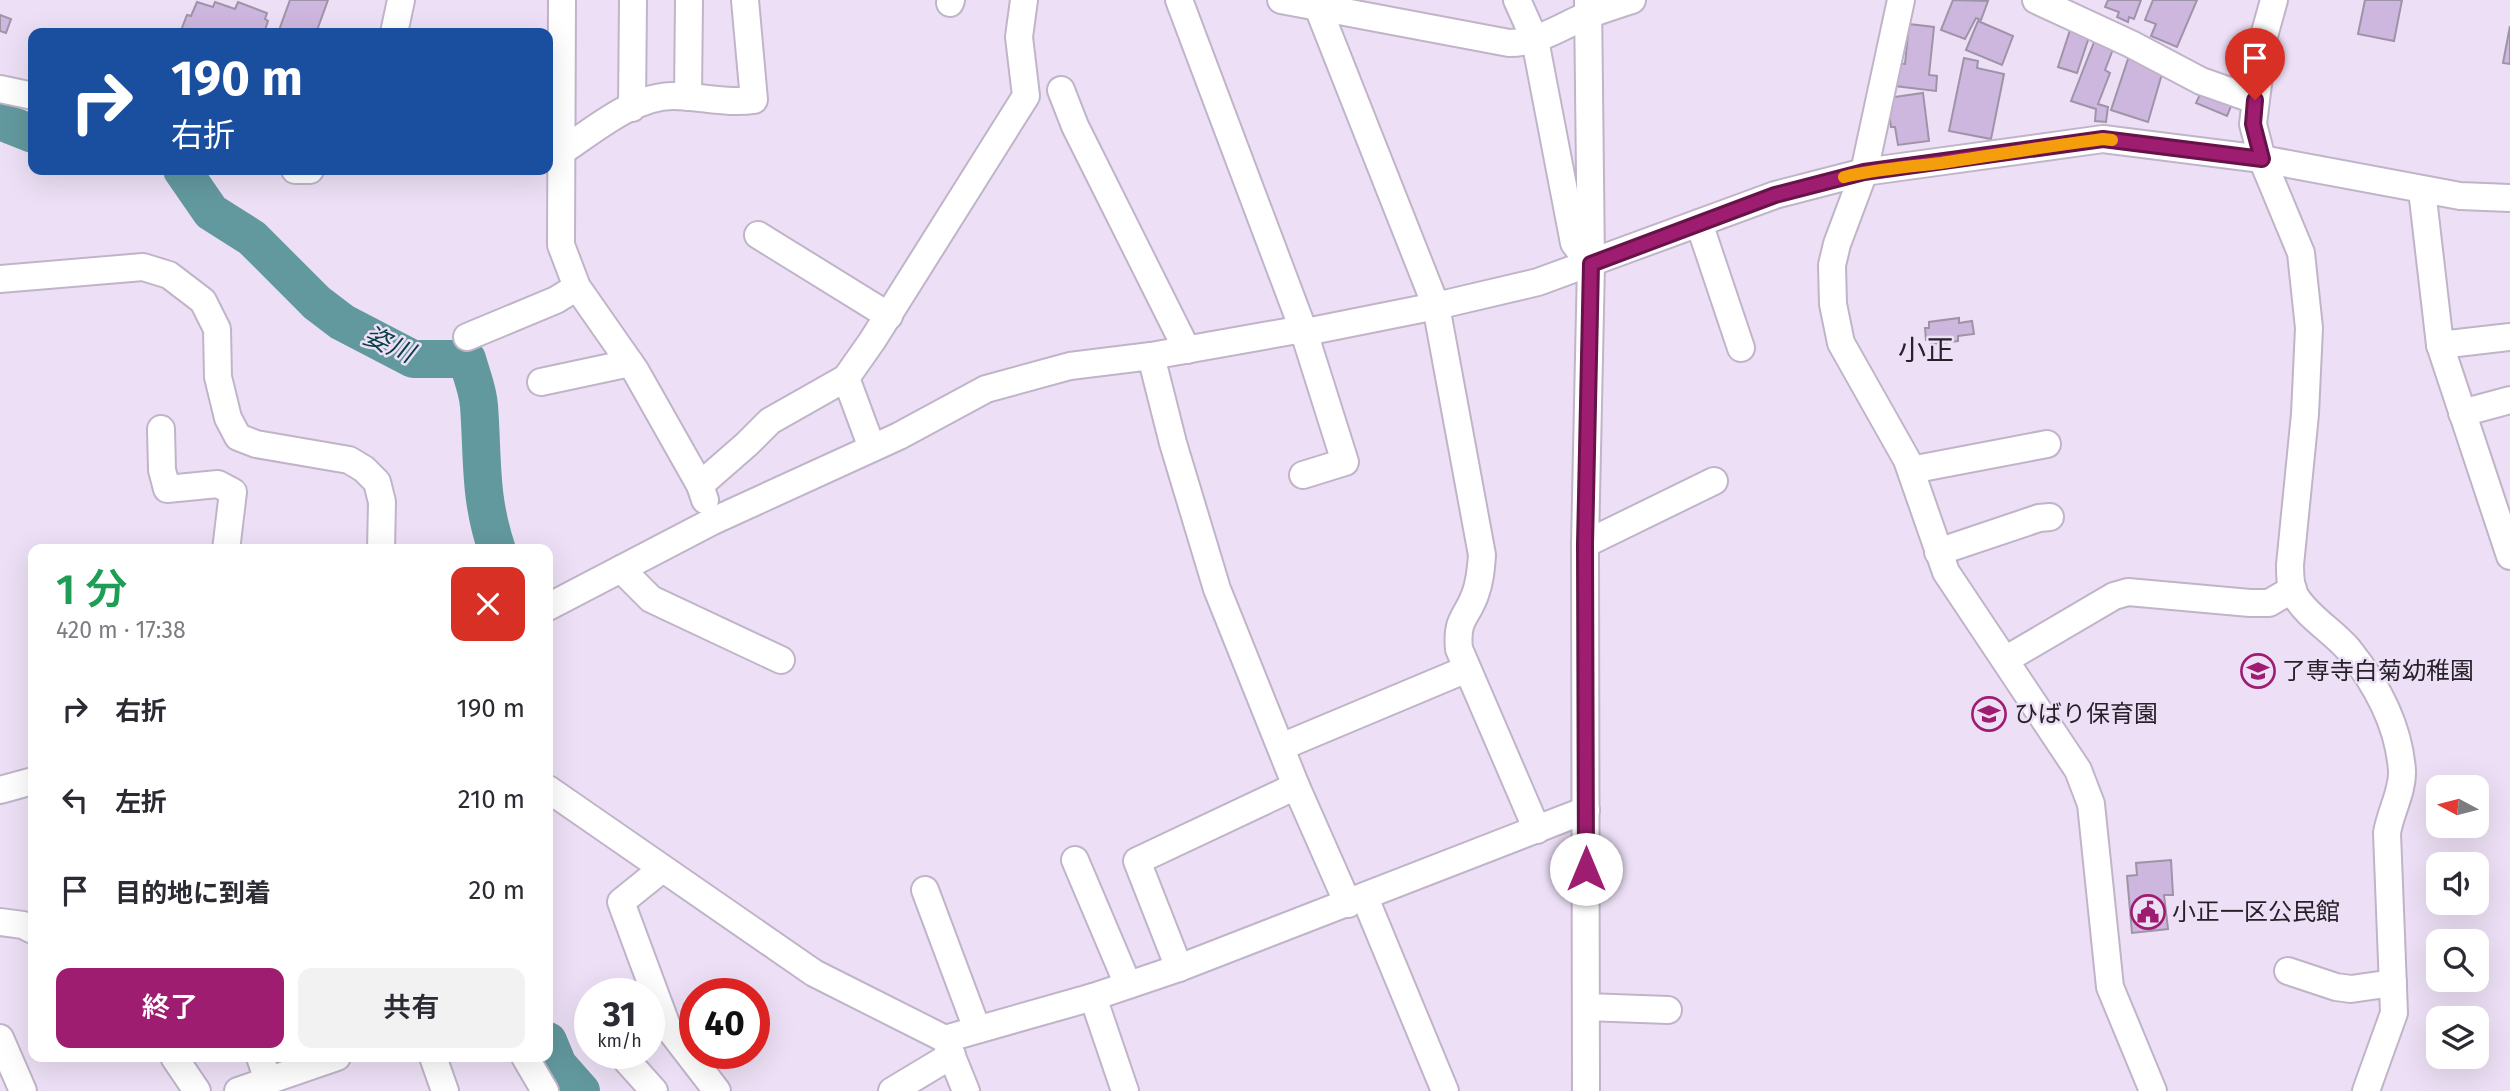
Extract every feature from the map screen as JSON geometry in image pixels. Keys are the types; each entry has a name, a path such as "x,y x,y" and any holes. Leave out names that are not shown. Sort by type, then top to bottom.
{"street":[{"path":"395,28 401,0"},
{"path":"562,0 561,245 577,287 630,363 700,485 713,522"},
{"path":"632,108 633,0"},
{"path":"688,97 689,0"},
{"path":"561,152 632,108 660,97 737,102 754,100 745,0"},
{"path":"700,485 770,421 846,378 889,316 1026,96 1019,37 1024,0"},
{"path":"1179,0 1303,329 1345,462 1303,475"},
{"path":"1281,0 1316,3 1509,43 1535,40 1588,7 1632,0"},
{"path":"1517,0 1535,40 1574,243 1591,264"},
{"path":"1901,0 1864,172 1837,244 1832,265 1833,304 1842,343 1911,470 1946,572 2086,785 2091,804 2110,987 2153,1091"},
{"path":"2036,0 2131,44 2201,81 2255,100"},
{"path":"2274,0 2264,36 2253,124 2262,159 2301,253 2309,328 2305,414 2290,565 2293,589 2304,607 2348,649 2382,697 2399,743 2402,774 2387,833 2394,1013 2366,1091"},
{"path":"1316,3 1436,306 1482,555 1475,596 1460,621 1457,632 1460,649 1536,830"},
{"path":"1586,1091 1585,544 1591,264 1588,7"},
{"path":"0,89 28,95"},
{"path":"1061,90 1075,126 1187,350"},
{"path":"553,604 713,522 872,448 986,389 1070,366 1150,356 1303,329 1311,331 1538,282 1775,195 1864,172 2103,139 2262,159 2459,196 2510,198"},
{"path":"2422,190 2440,345 2510,556"},
{"path":"1699,223 1741,348"},
{"path":"758,235 889,316"},
{"path":"0,279 143,267 169,275 203,301 217,329 218,377 228,418 238,437 256,444 349,460 364,470 377,482 382,502 381,544"},
{"path":"467,337 556,300 577,287"},
{"path":"2440,345 2510,337"},
{"path":"1150,356 1217,589 1296,786 1356,901 1445,1091"},
{"path":"541,382 630,363"},
{"path":"846,378 872,448"},
{"path":"2462,413 2510,400"},
{"path":"161,429 162,470 167,489 218,484 233,492 227,544"},
{"path":"1911,470 2047,444"},
{"path":"1585,544 1714,481"},
{"path":"1938,552 2039,518 2050,517"},
{"path":"621,569 651,599 781,660"},
{"path":"2006,660 2114,596 2128,592 2269,603 2293,589"},
{"path":"1281,747 1467,669"},
{"path":"0,790 28,782"},
{"path":"1179,968 1137,861 1296,786"},
{"path":"553,793 814,974 948,1047 966,1091"},
{"path":"892,1091 948,1047 977,1029 1093,997 1179,968 1586,810"},
{"path":"1075,860 1128,985"},
{"path":"662,869 621,902 667,1026 717,1091"},
{"path":"925,890 977,1029"},
{"path":"0,922 28,928"},
{"path":"2288,971 2336,987 2351,989 2393,983"},
{"path":"1093,997 1125,1091"},
{"path":"1586,1007 1668,1010"},
{"path":"0,1038 23,1091"},
{"path":"177,1062 197,1091"},
{"path":"238,1091 321,1062"},
{"path":"435,1062 445,1091"},
{"path":"528,1062 545,1091"},
{"path":"634,1069 654,1091"}],"building":[{"path":"290,0 328,0 318,28 280,28"},
{"path":"1953,0 1988,1 1981,20 1976,18 1965,39 1941,30"},
{"path":"2108,0 2141,0 2134,19 2129,17 2128,22 2117,17 2119,12 2105,7"},
{"path":"2153,0 2197,0 2177,47 2151,36 2156,24 2145,20"},
{"path":"2365,0 2402,0 2394,41 2358,34"},
{"path":"197,2 213,7 215,2 235,9 238,2 267,13 265,19 268,21 266,28 182,28 187,15 191,16"},
{"path":"0,15 11,19 6,33 0,31"},
{"path":"1978,21 2013,36 2002,65 1966,50"},
{"path":"1909,24 1934,27 1929,75 1937,76 1936,91 1895,86 1897,63 1905,64"},
{"path":"2072,24 2091,31 2077,73 2058,67"},
{"path":"2510,26 2510,64 2503,63"},
{"path":"2096,37 2115,44 2105,70 2110,73 2098,104 2108,107 2106,122 2095,121 2096,109 2071,101"},
{"path":"2129,56 2164,67 2148,122 2111,110"},
{"path":"1964,58 1978,61 1977,68 2004,74 1991,139 1949,131"},
{"path":"2204,86 2234,99 2227,116 2196,103"},
{"path":"1923,93 1929,141 1898,145 1895,127 1891,127 1887,98"},
{"path":"1959,318 1959,323 1972,321 1974,334 1958,336 1958,341 1931,344 1931,340 1926,340 1925,328 1929,328 1929,322"},
{"name":"小正一区公民館","path":"2171,860 2173,895 2164,895 2168,929 2132,933 2127,876 2137,875 2136,863"}],"waterway":[{"name":"姿川","path":"0,121 28,132"},
{"name":"姿川","path":"185,175 211,212 252,238 317,303 342,322 413,359 467,359 478,400 484,495 495,544"},
{"name":"姿川","path":"553,1053 558,1065 581,1091"}],"slow traffic":[{"path":"1844,177 1998,152 2112,140"}],"place":[{"name":"了専寺白菊幼稚園","path":"2258,671"},
{"name":"ひばり保育園","path":"1989,714"},
{"name":"小正一区公民館","path":"2148,912"}],"district":[{"name":"小正","path":"1926,350"}],"route":[{"path":"1586,869 1585,544 1591,264 1775,195 1864,172 2103,139 2262,159 2253,124 2255,100"}]}
